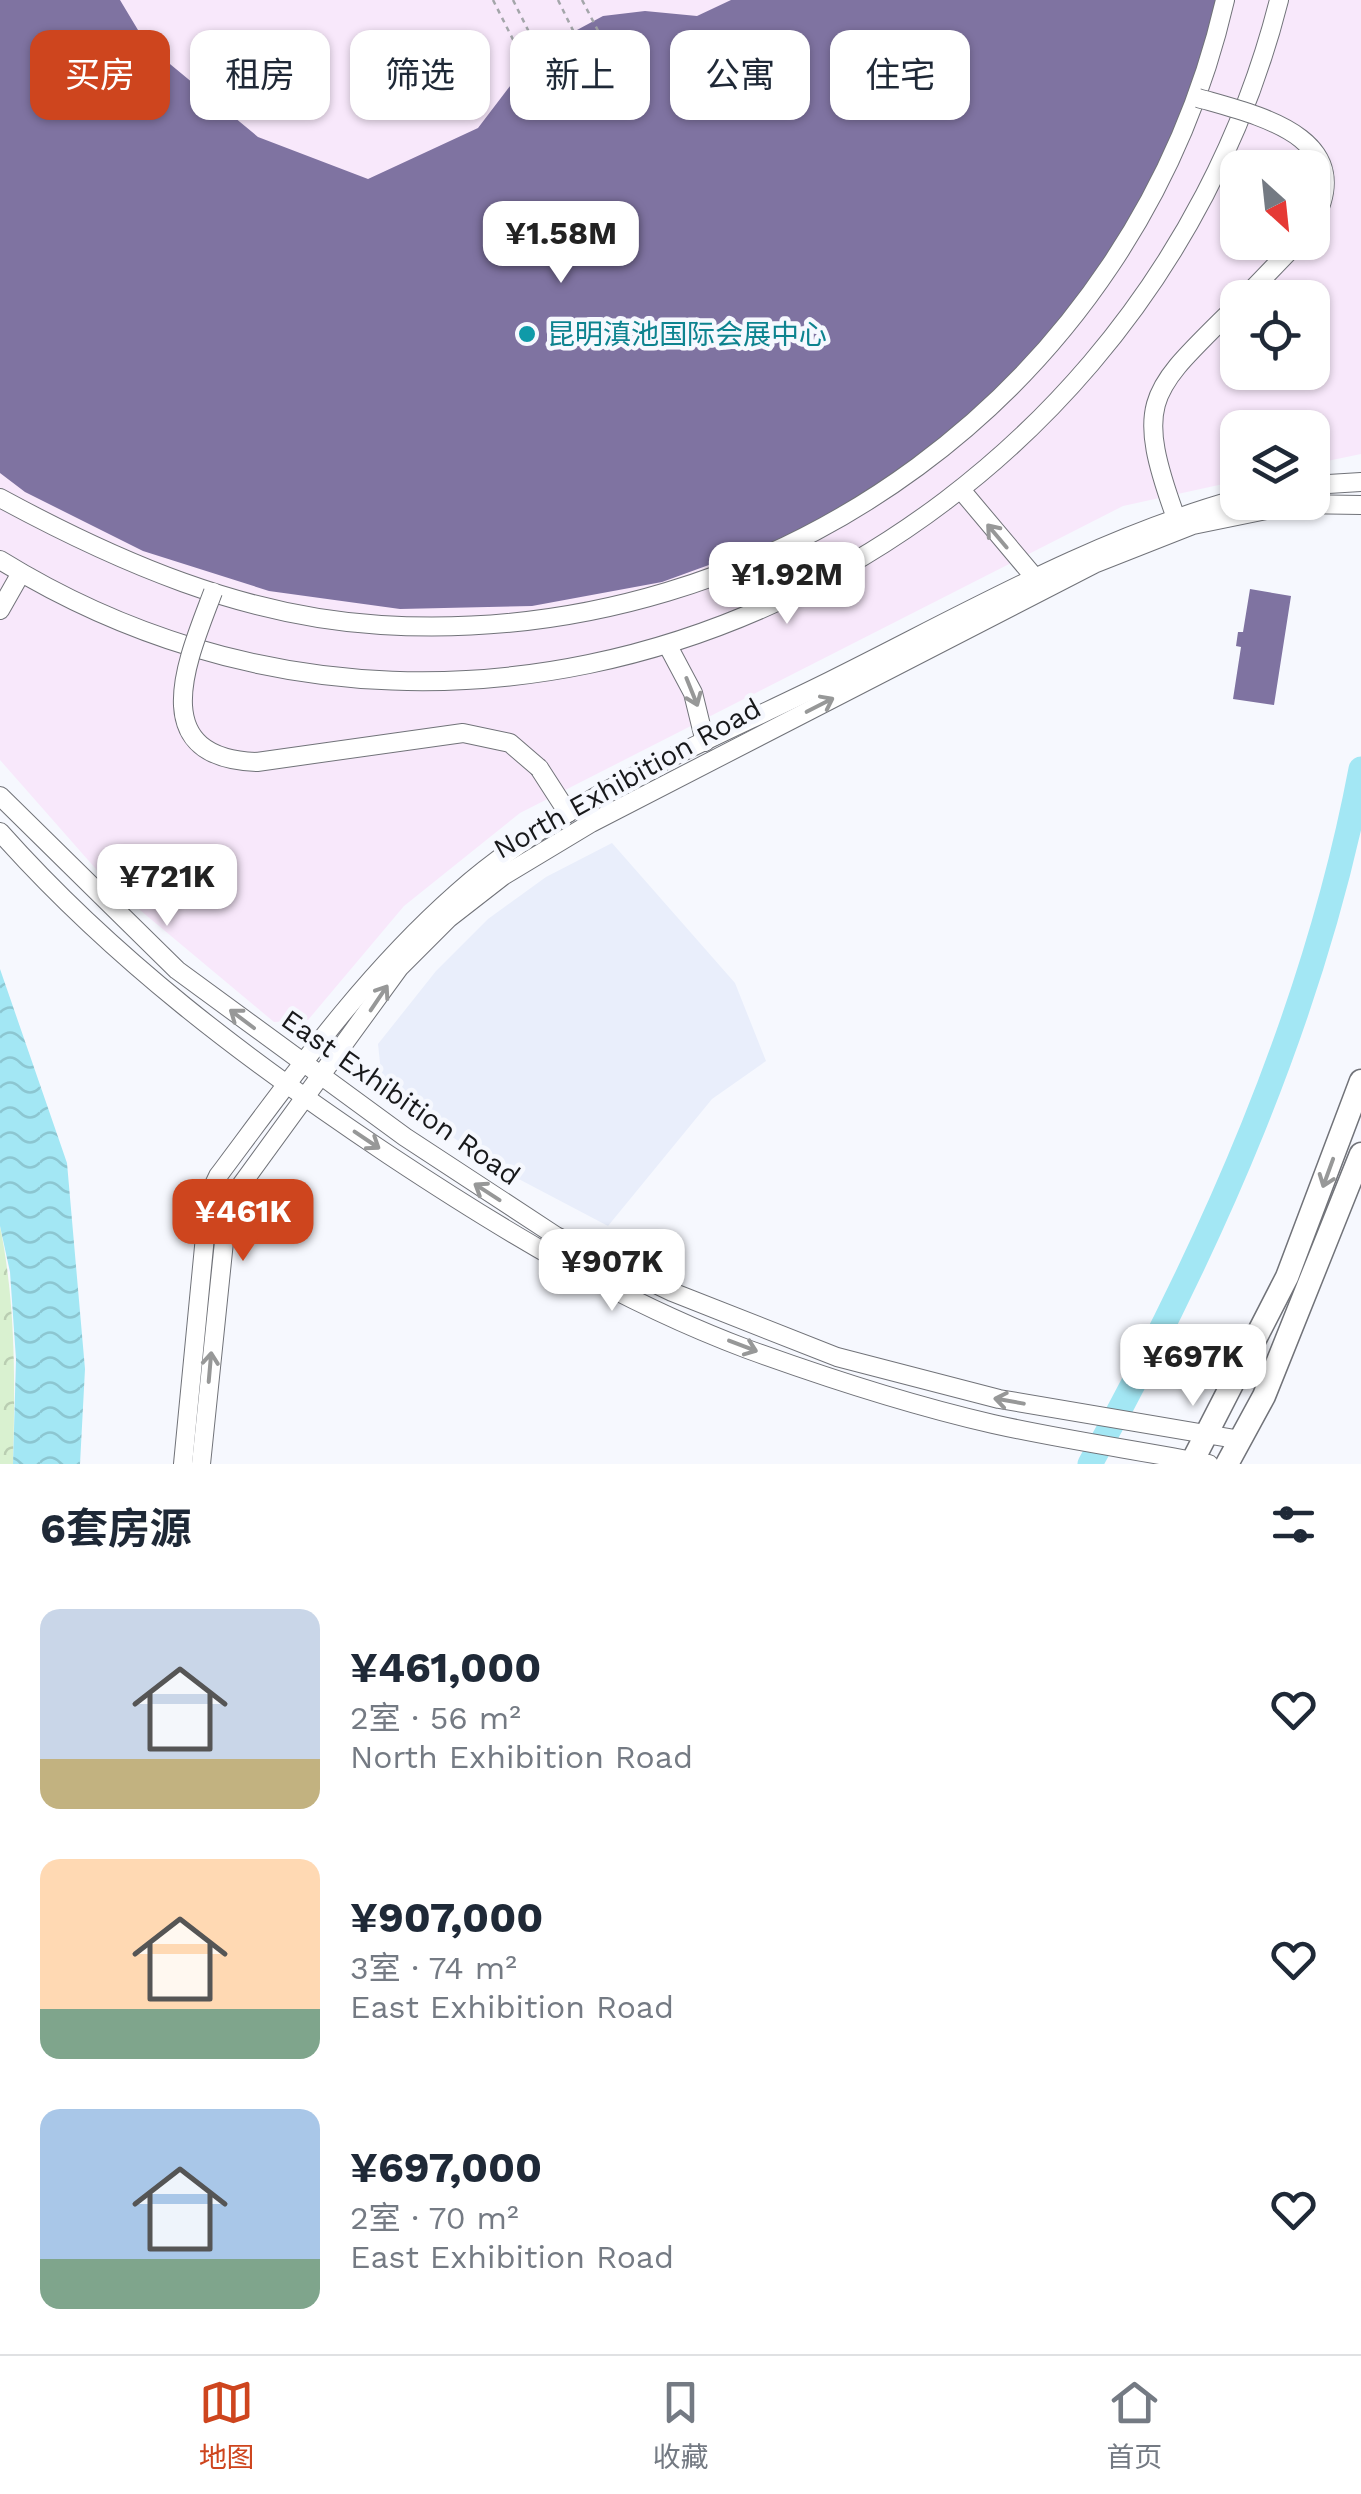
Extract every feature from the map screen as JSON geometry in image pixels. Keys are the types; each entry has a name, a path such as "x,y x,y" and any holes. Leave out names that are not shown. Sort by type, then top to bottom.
{"main road":[{"path":"1197,1463 1207,1435 1287,1277 1361,1081"},
{"path":"1228,1464 1264,1396 1361,1154"}],"street":[{"path":"0,498 116,558 213,592 321,618 379,625 520,624 647,600 780,552 887,487 996,402 1089,297 1153,201 1198,98 1225,0"},
{"path":"1,563 78,602 168,638 265,664 355,678 447,680 527,675 668,646 747,618 813,588 898,538 962,491 1066,393 1162,268 1205,194 1239,120 1279,0"},
{"path":"1198,98 1280,122 1312,150"},
{"path":"1261,280 1281,260"},
{"path":"1176,518 1154,456 1152,415 1165,382 1220,323"},
{"path":"1330,484 1361,482"},
{"path":"962,491 1036,578"},
{"name":"North Exhibition Road","path":"201,1464 228,1203 399,968 449,918 503,876 591,823 1094,564 1193,524 1296,504 1361,505"},
{"name":"North Exhibition Road","path":"183,1464 209,1195 285,1086 398,948 532,832 1108,543 1220,505"},
{"path":"0,610 22,573"},
{"path":"213,592 180,692 190,726 214,752 236,761 257,762 463,733 510,743 539,768 568,813"},
{"path":"668,646 693,693 705,742"},
{"name":"East Exhibition Road","path":"0,796 177,970 405,1138 556,1236 672,1292 837,1357 999,1399 1240,1440"},
{"name":"East Exhibition Road","path":"0,832 170,999 285,1086 479,1216 663,1313 832,1378 974,1419 1197,1463"}],"path":[{"path":"493,0 510,34"},
{"path":"514,0 529,30"},
{"path":"558,0 573,30"},
{"path":"582,0 598,30"}],"shaded area":[{"name":"昆明滇池国际会展中心","path":"0,0 1361,0 1361,454 1330,460 1330,410 1220,410 1220,485 1123,506 520,813 404,906 308,1020 274,1022 110,885 0,760"},
{"path":"612,843 735,983 766,1061 712,1099 608,1226 513,1176 399,1103 389,1092 381,1072 378,1044 436,971 488,919 546,877"}],"green space":[{"path":"0,1226 12,1315 13,1464 0,1464"}],"water":[{"path":"0,969 67,1163 85,1369 80,1464 13,1464 16,1359 10,1272 0,1226"}],"building":[{"name":"昆明滇池国际会展中心","path":"0,0 120,0 138,30 30,30 30,120 170,120 170,64 190,81 190,120 237,120 258,137 368,179 478,128 484,120 490,120 490,112 510,86 510,120 650,120 650,30 577,30 603,16 645,11 697,16 731,0 1235,0 1182,149 1105,278 1005,390 902,473 786,537 662,582 532,606 400,609 269,591 143,551 25,492 0,473"},
{"path":"1250,589 1291,596 1274,705 1233,699 1241,647 1236,646 1238,632 1243,632"}],"waterway":[{"path":"1090,1464 1176,1299 1253,1127 1316,950 1361,769"}],"place":[{"name":"昆明滇池国际会展中心","path":"527,334"}]}
